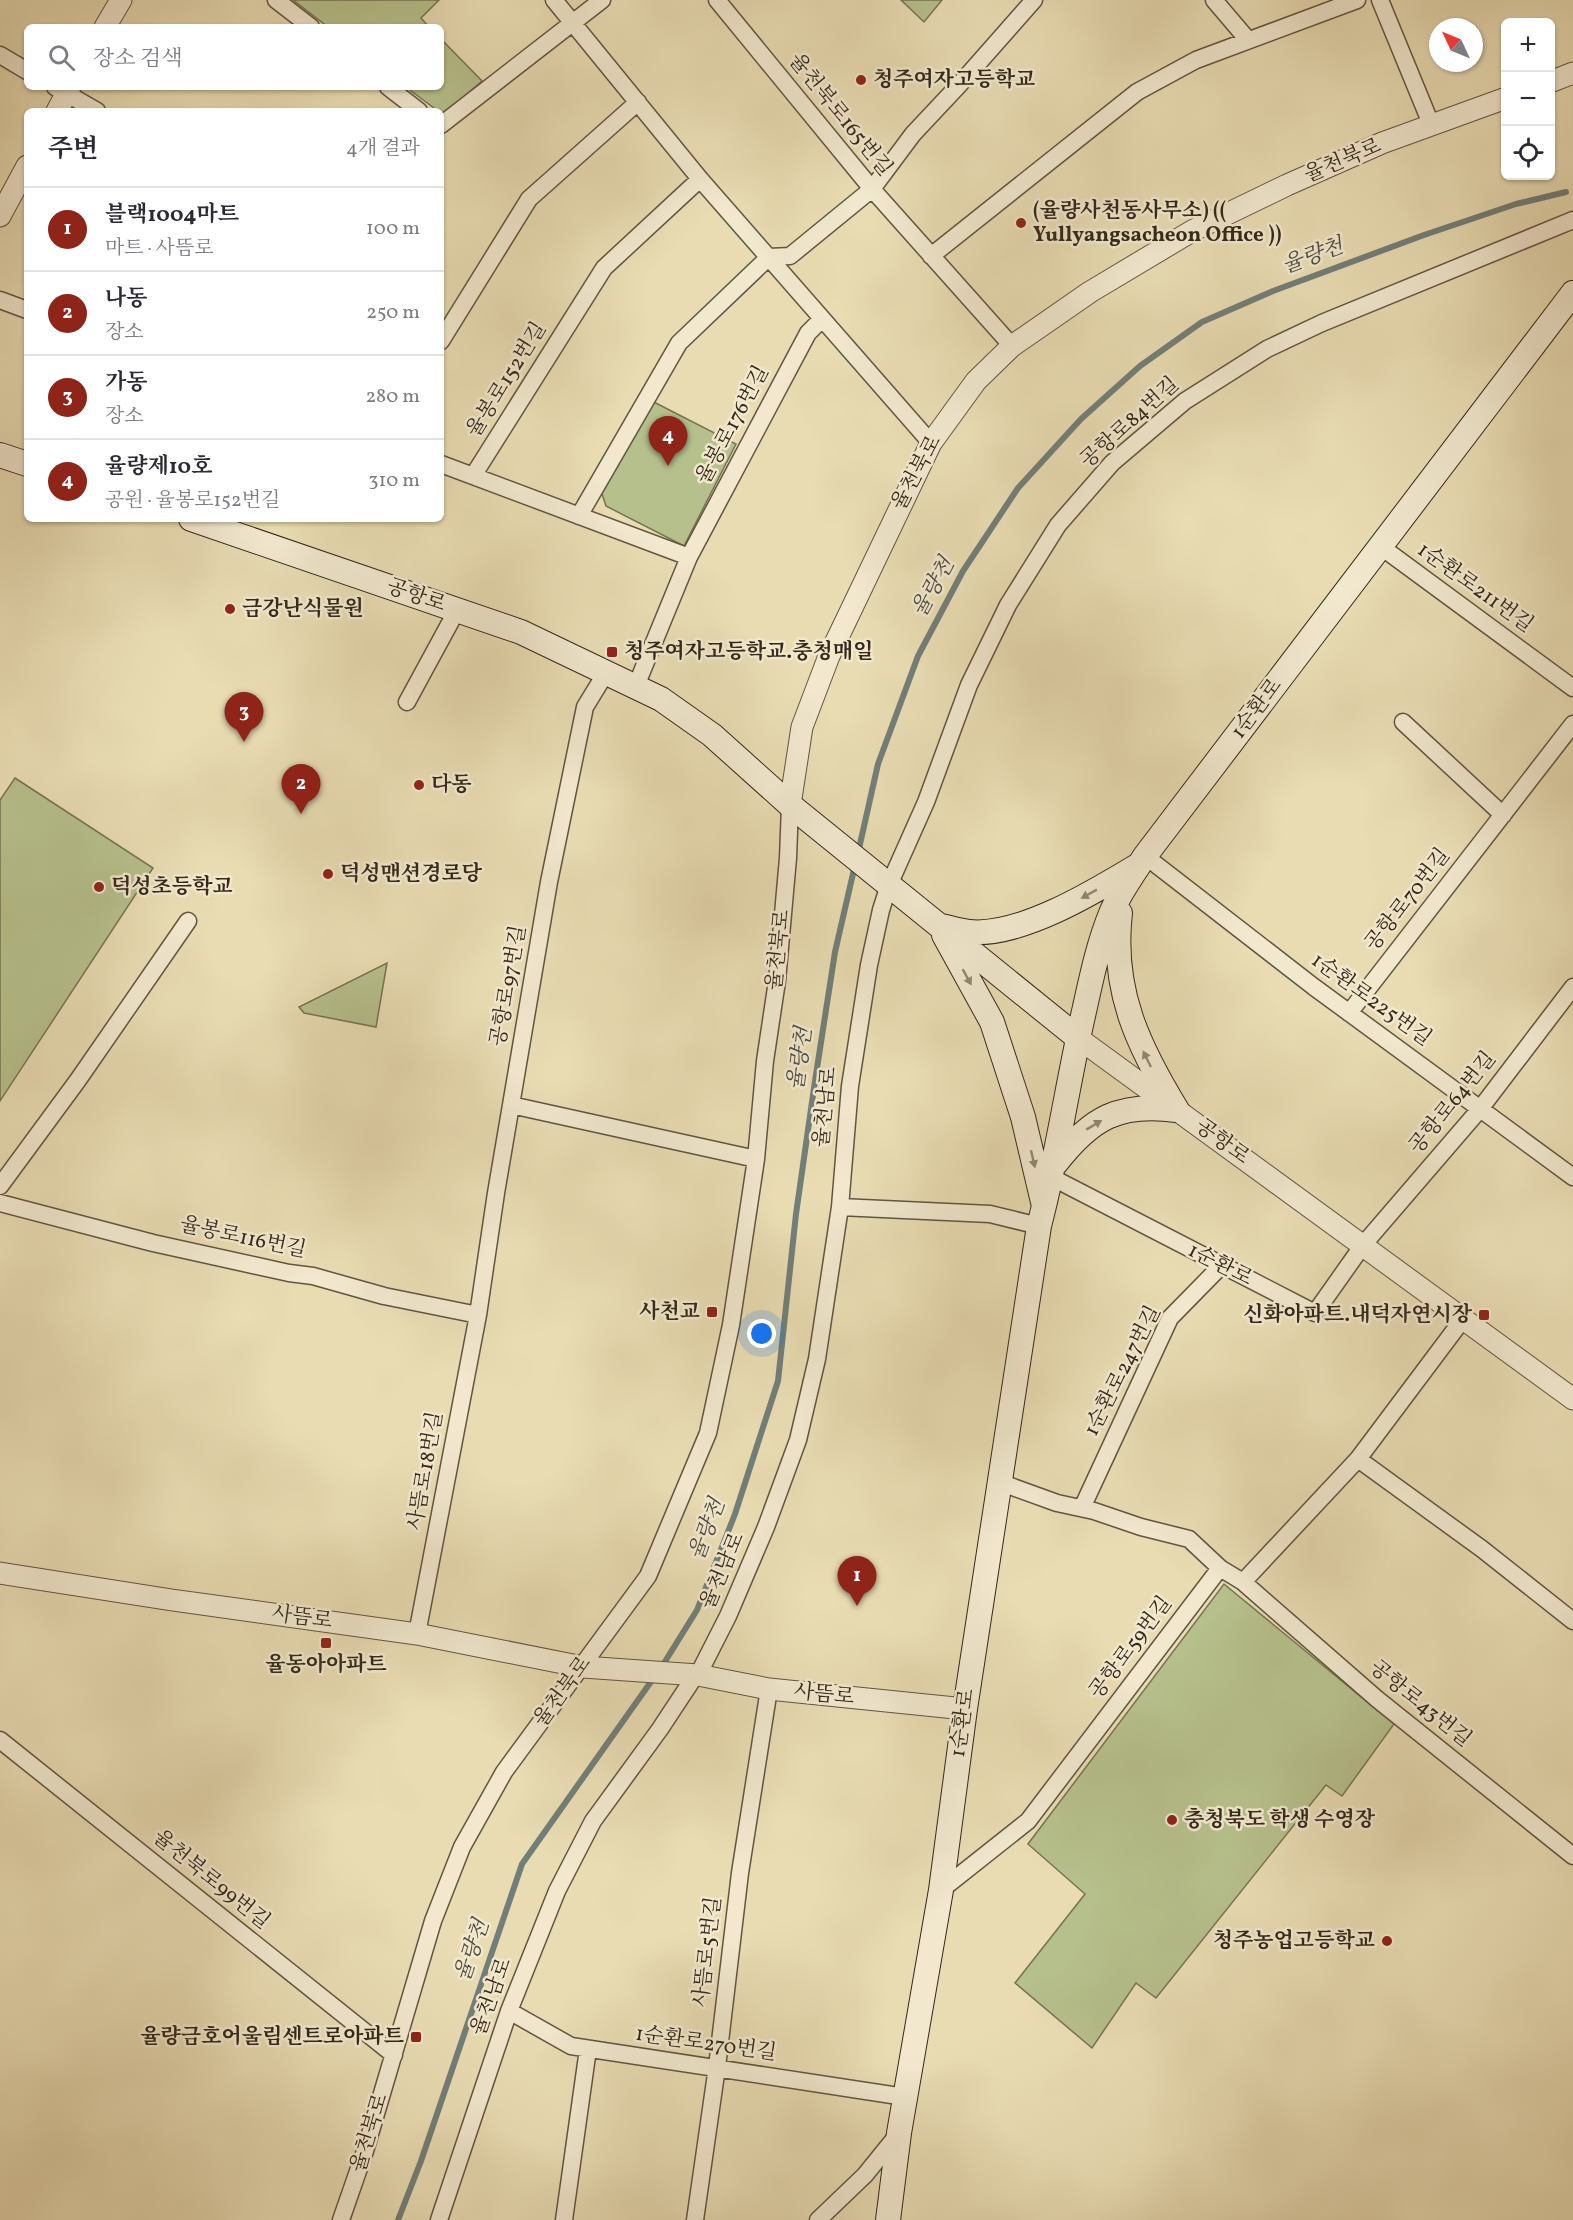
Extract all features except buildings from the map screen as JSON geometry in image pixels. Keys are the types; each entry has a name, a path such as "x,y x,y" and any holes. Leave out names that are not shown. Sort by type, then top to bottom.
{"main road":[{"name":"1순환로","path":"888,2220 899,2133 941,1890 965,1708 1041,1216 1078,1038 1103,935 1113,909 1142,860 1573,293"},
{"path":"0,455 24,463"},
{"name":"공항로","path":"210,522 229,525 521,632 607,671 661,699 712,735 790,805 1078,1038"},
{"path":"939,926 970,932 1016,926 1087,896 1142,860"},
{"path":"1142,860 1120,911 1117,936 1121,984 1139,1041 1150,1065 1177,1110"},
{"path":"939,926 993,1022 1023,1117 1041,1216"},
{"path":"1052,1171 1081,1133 1092,1124 1134,1108 1151,1106 1177,1110"}],"street":[{"path":"107,24 121,0"},
{"path":"276,0 307,24"},
{"path":"554,0 700,179 931,442"},
{"path":"444,123 602,0"},
{"name":"율천북로165번길","path":"717,0 872,189 1012,346"},
{"path":"579,516 679,343 769,257 790,256 872,189 913,134 1034,0"},
{"path":"1214,0 1248,40"},
{"path":"931,256 1137,92 1196,60 1357,0"},
{"path":"1380,0 1431,124"},
{"path":"0,55 24,69"},
{"path":"1555,80 1573,73"},
{"path":"392,90 415,108"},
{"path":"62,94 91,108"},
{"name":"율천북로","path":"341,2220 365,2151 433,1921 462,1847 504,1772 593,1668 648,1576 708,1433 731,1325 756,1159 765,1061 777,981 788,858 790,805 802,727 829,656 931,442 976,381 1012,346 1090,292 1192,231 1287,185 1431,124 1501,100"},
{"path":"444,336 529,198 638,102"},
{"path":"0,216 24,172"},
{"name":"율봉로152번길","path":"473,476 604,268 700,179"},
{"name":"공항로84번길","path":"883,880 926,802 969,685 1008,605 1058,525 1112,463 1185,401 1267,350 1322,323 1573,220"},
{"path":"0,300 24,309"},
{"name":"율봉로176번길","path":"689,557 808,333 822,320"},
{"path":"444,465 689,557 636,686"},
{"name":"1순환로211번길","path":"1380,546 1573,688"},
{"path":"407,702 457,610"},
{"name":"공항로97번길","path":"478,1315 549,882 585,707 607,671"},
{"path":"1403,722 1503,814"},
{"name":"공항로70번길","path":"1350,1013 1573,724"},
{"name":"1순환로225번길","path":"1142,860 1573,1177"},
{"name":"율천남로","path":"439,2220 509,2011 557,1891 593,1821 660,1729 693,1679 690,1675 728,1616 766,1527 798,1440 817,1359 840,1207 849,1086 869,964 881,910 883,880"},
{"path":"0,1186 78,1080 188,921"},
{"name":"공항로64번길","path":"1363,1245 1480,1109 1573,987"},
{"name":"공항로","path":"1078,1038 1573,1399"},
{"path":"511,1105 756,1159"},
{"name":"1순환로","path":"1052,1171 1221,1266 1315,1313 1363,1245"},
{"name":"율봉로116번길","path":"0,1203 153,1242 289,1273 313,1276 384,1296 478,1315"},
{"path":"840,1207 1041,1216"},
{"name":"1순환로247번길","path":"1082,1508 1170,1318 1221,1266"},
{"name":"사뜸로18번길","path":"417,1634 478,1315"},
{"path":"999,1482 1057,1503 1189,1539 1220,1568 1243,1582 1358,1459 1462,1319"},
{"path":"1358,1459 1488,1554 1573,1621"},
{"name":"공항로59번길","path":"941,1890 1028,1821 1220,1568"},
{"name":"사뜸로","path":"0,1573 172,1600 417,1634 593,1668 690,1675 769,1689 965,1708"},
{"name":"공항로43번길","path":"1243,1582 1377,1699 1573,1856"},
{"name":"사뜸로5번길","path":"695,2220 717,2067 740,1873 769,1689"},
{"name":"율천북로99번길","path":"0,1740 394,2055"},
{"name":"1순환로270번길","path":"509,2011 571,2046 905,2097"},
{"path":"564,2220 588,2049"},
{"path":"818,2220 865,2175 899,2133"}],"green space":[{"path":"293,0 439,0 421,18 426,24 324,24"},
{"path":"901,0 942,0 924,22"},
{"path":"444,42 482,81 444,114 444,108 434,108 410,90 444,90"},
{"path":"646,398 736,444 684,546 606,506 600,488"},
{"path":"15,778 153,868 0,1101 0,800"},
{"path":"387,963 376,1027 304,1013 299,1007"},
{"name":"충청북도 학생 수영장","path":"1224,1584 1394,1724 1342,1796 1326,1785 1156,1998 1136,1983 1092,2048 1015,1983 1085,1894 1028,1844"}],"waterway":[{"name":"율량천","path":"858,853 878,764 918,656 963,571 1018,488 1081,419 1140,366 1202,322 1273,291 1424,235 1516,204 1566,192"},
{"name":"율량천","path":"661,1668 697,1610 735,1514 778,1381 796,1214 815,1081 835,952 855,865"},
{"name":"율량천","path":"398,2220 421,2161 522,1864 655,1676"}],"place":[{"name":"청주여자고등학교","path":"861,80"},
{"name":"(율량사천동사무소) (( Yullyangsacheon Office ))","path":"1021,223"},
{"name":"율량제10호","path":"668,466"},
{"name":"금강난식물원","path":"230,609"},
{"name":"청주여자고등학교.충청매일","path":"612,652"},
{"name":"가동","path":"244,742"},
{"name":"다동","path":"419,785"},
{"name":"나동","path":"301,814"},
{"name":"덕성맨션경로당","path":"328,874"},
{"name":"덕성초등학교","path":"99,887"},
{"name":"사천교","path":"712,1312"},
{"name":"신화아파트.내덕자연시장","path":"1484,1315"},
{"name":"블랙1004마트","path":"857,1606"},
{"name":"율동아아파트","path":"326,1643"},
{"name":"충청북도 학생 수영장","path":"1172,1820"},
{"name":"청주농업고등학교","path":"1387,1941"},
{"name":"율량금호어울림센트로아파트","path":"416,2037"}]}
